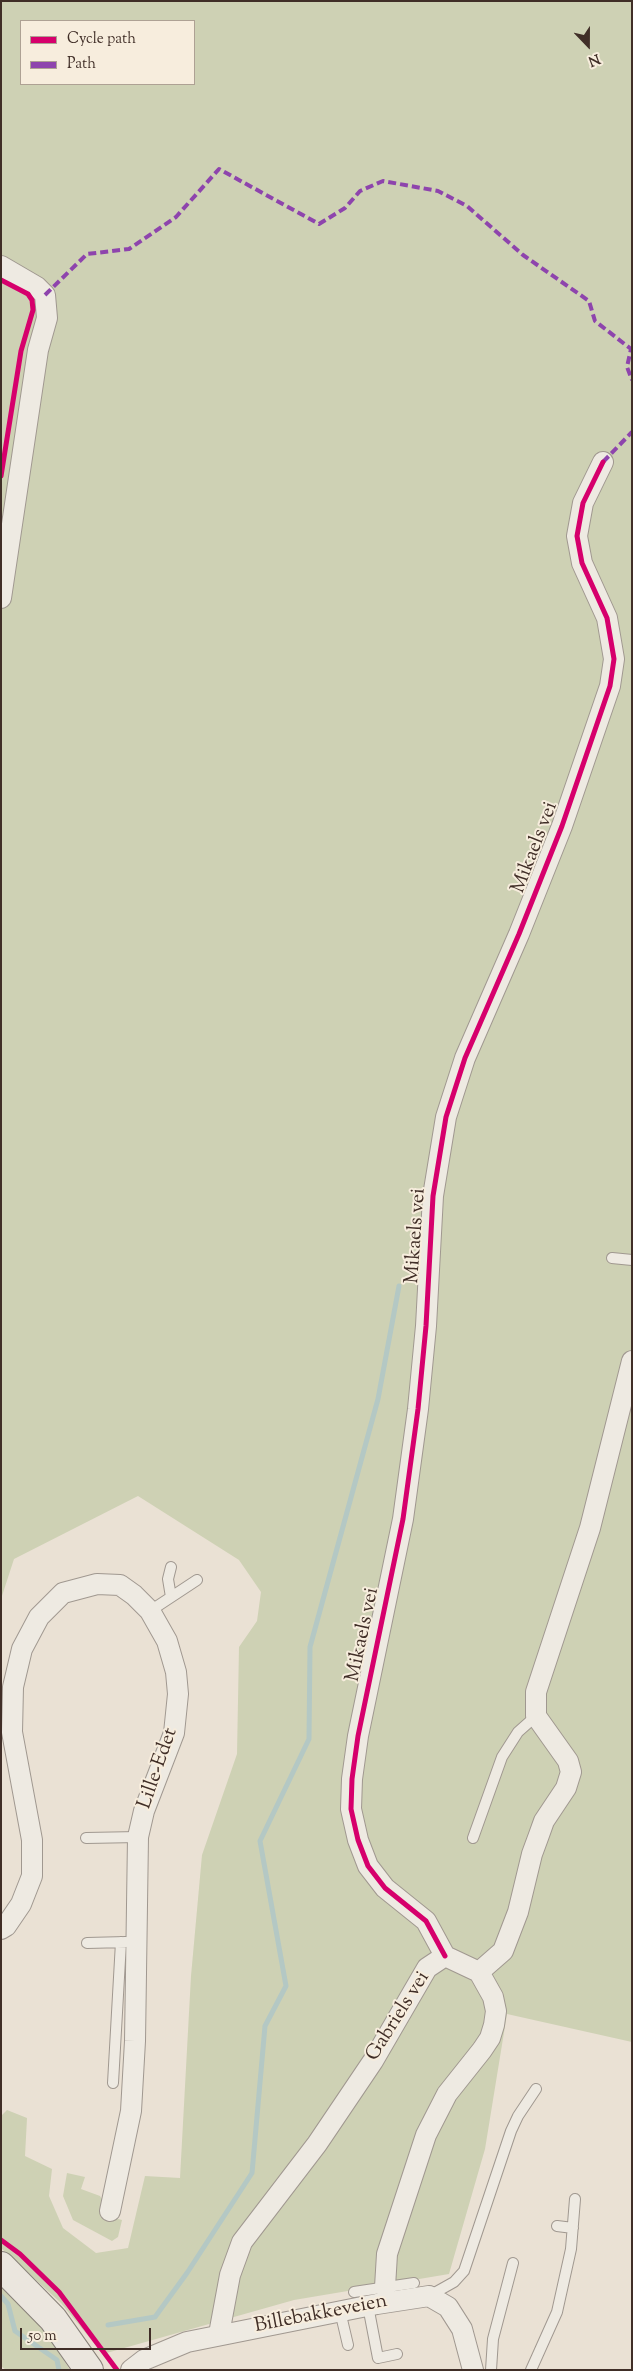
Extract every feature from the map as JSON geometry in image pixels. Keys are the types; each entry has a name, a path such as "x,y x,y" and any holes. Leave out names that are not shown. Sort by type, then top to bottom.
{"main road":[{"path":"1,2266 53,2319 88,2370"}],"street":[{"path":"1,266 37,287 44,294 47,318 38,350 1,598"},
{"name":"Mikaels vei","path":"444,1956 426,1921 385,1888 368,1866 352,1816 352,1779 358,1736 403,1519 418,1409 426,1326 433,1196 446,1117 465,1058 519,934 562,826 612,679 614,658 607,618 582,564 577,536 583,503 603,462"},
{"path":"385,2287 388,2254 426,2135 447,2094 482,2050 490,2038 494,2025 496,2011 493,1997 479,1972 493,1962 503,1951 518,1912 532,1854 544,1821 566,1788 571,1772 568,1760 536,1716 536,1692 590,1528 632,1361"},
{"name":"Lille-Edet","path":"1,1928 6,1926 21,1904 32,1876 32,1840 12,1732 13,1687 22,1649 39,1618 63,1593 97,1584 120,1585 134,1595 150,1611 168,1641 178,1694 174,1734 144,1811 138,1837 129,1942 127,2008 131,2111 110,2211"},
{"name":"Gabriels vei","path":"219,2334 230,2274 242,2242 317,2144 373,2061 427,1968 444,1956 479,1972"},
{"path":"421,2290 448,2307 462,2329 473,2370"},
{"name":"Billebakkeveien","path":"131,2370 166,2350 219,2334 368,2306 421,2290"}],"lane":[{"path":"612,1258 632,1260"},
{"path":"170,1568 168,1579 171,1597"},
{"path":"150,1611 197,1580"},
{"path":"473,1838 502,1757 518,1732 536,1716"},
{"path":"86,1838 138,1837"},
{"path":"87,1943 129,1942"},
{"path":"113,2083 127,2008"},
{"path":"354,2292 385,2287 421,2290 454,2282 464,2271 511,2131 518,2116 536,2089"},
{"path":"531,2370 556,2312 571,2249 575,2199"},
{"path":"557,2226 573,2228"},
{"path":"491,2370 493,2339 513,2263"},
{"path":"368,2306 378,2358 397,2354"},
{"path":"340,2311 348,2345"}],"green space":[{"path":"1,1 632,1 632,2042 507,2014 485,2149 449,2274 294,2300 103,2354 61,2303 1,2248 1,2116 7,2110 27,2118 25,2156 52,2169 49,2196 63,2228 96,2253 128,2248 145,2176 180,2178 191,1976 202,1855 237,1754 239,1647 257,1621 261,1592 239,1560 138,1496 14,1559 1,1599"},
{"path":"67,2173 85,2177 81,2189 100,2196 105,2204 103,2215 122,2220 118,2237 112,2241 73,2220 63,2196"},
{"path":"1,2287 44,2329 70,2370 6,2370 1,2366"}],"waterway":[{"path":"108,2325 155,2317 187,2273 252,2173 265,2026 286,1986 260,1841 309,1739 310,1647 378,1399 399,1286"},
{"path":"1,2296 8,2304 15,2331 57,2360 59,2370"}],"marked path":[{"path":"45,295 87,254 129,249 176,217 219,169 319,224 345,208 360,191 383,181 438,191 467,206 523,255 589,301 595,321 631,349 627,367 632,380"},
{"path":"603,462 632,432"}],"cycle path":[{"path":"1,280 28,294 32,300 33,310 21,351 1,476"},
{"path":"445,1956 426,1921 385,1888 368,1866 358,1840 351,1809 352,1779 358,1736 403,1519 418,1409 426,1326 433,1196 446,1117 465,1058 519,934 562,826 610,686 614,659 607,618 582,563 577,536 583,503 603,462"},
{"path":"1,2240 20,2254 59,2292 117,2370"}]}
